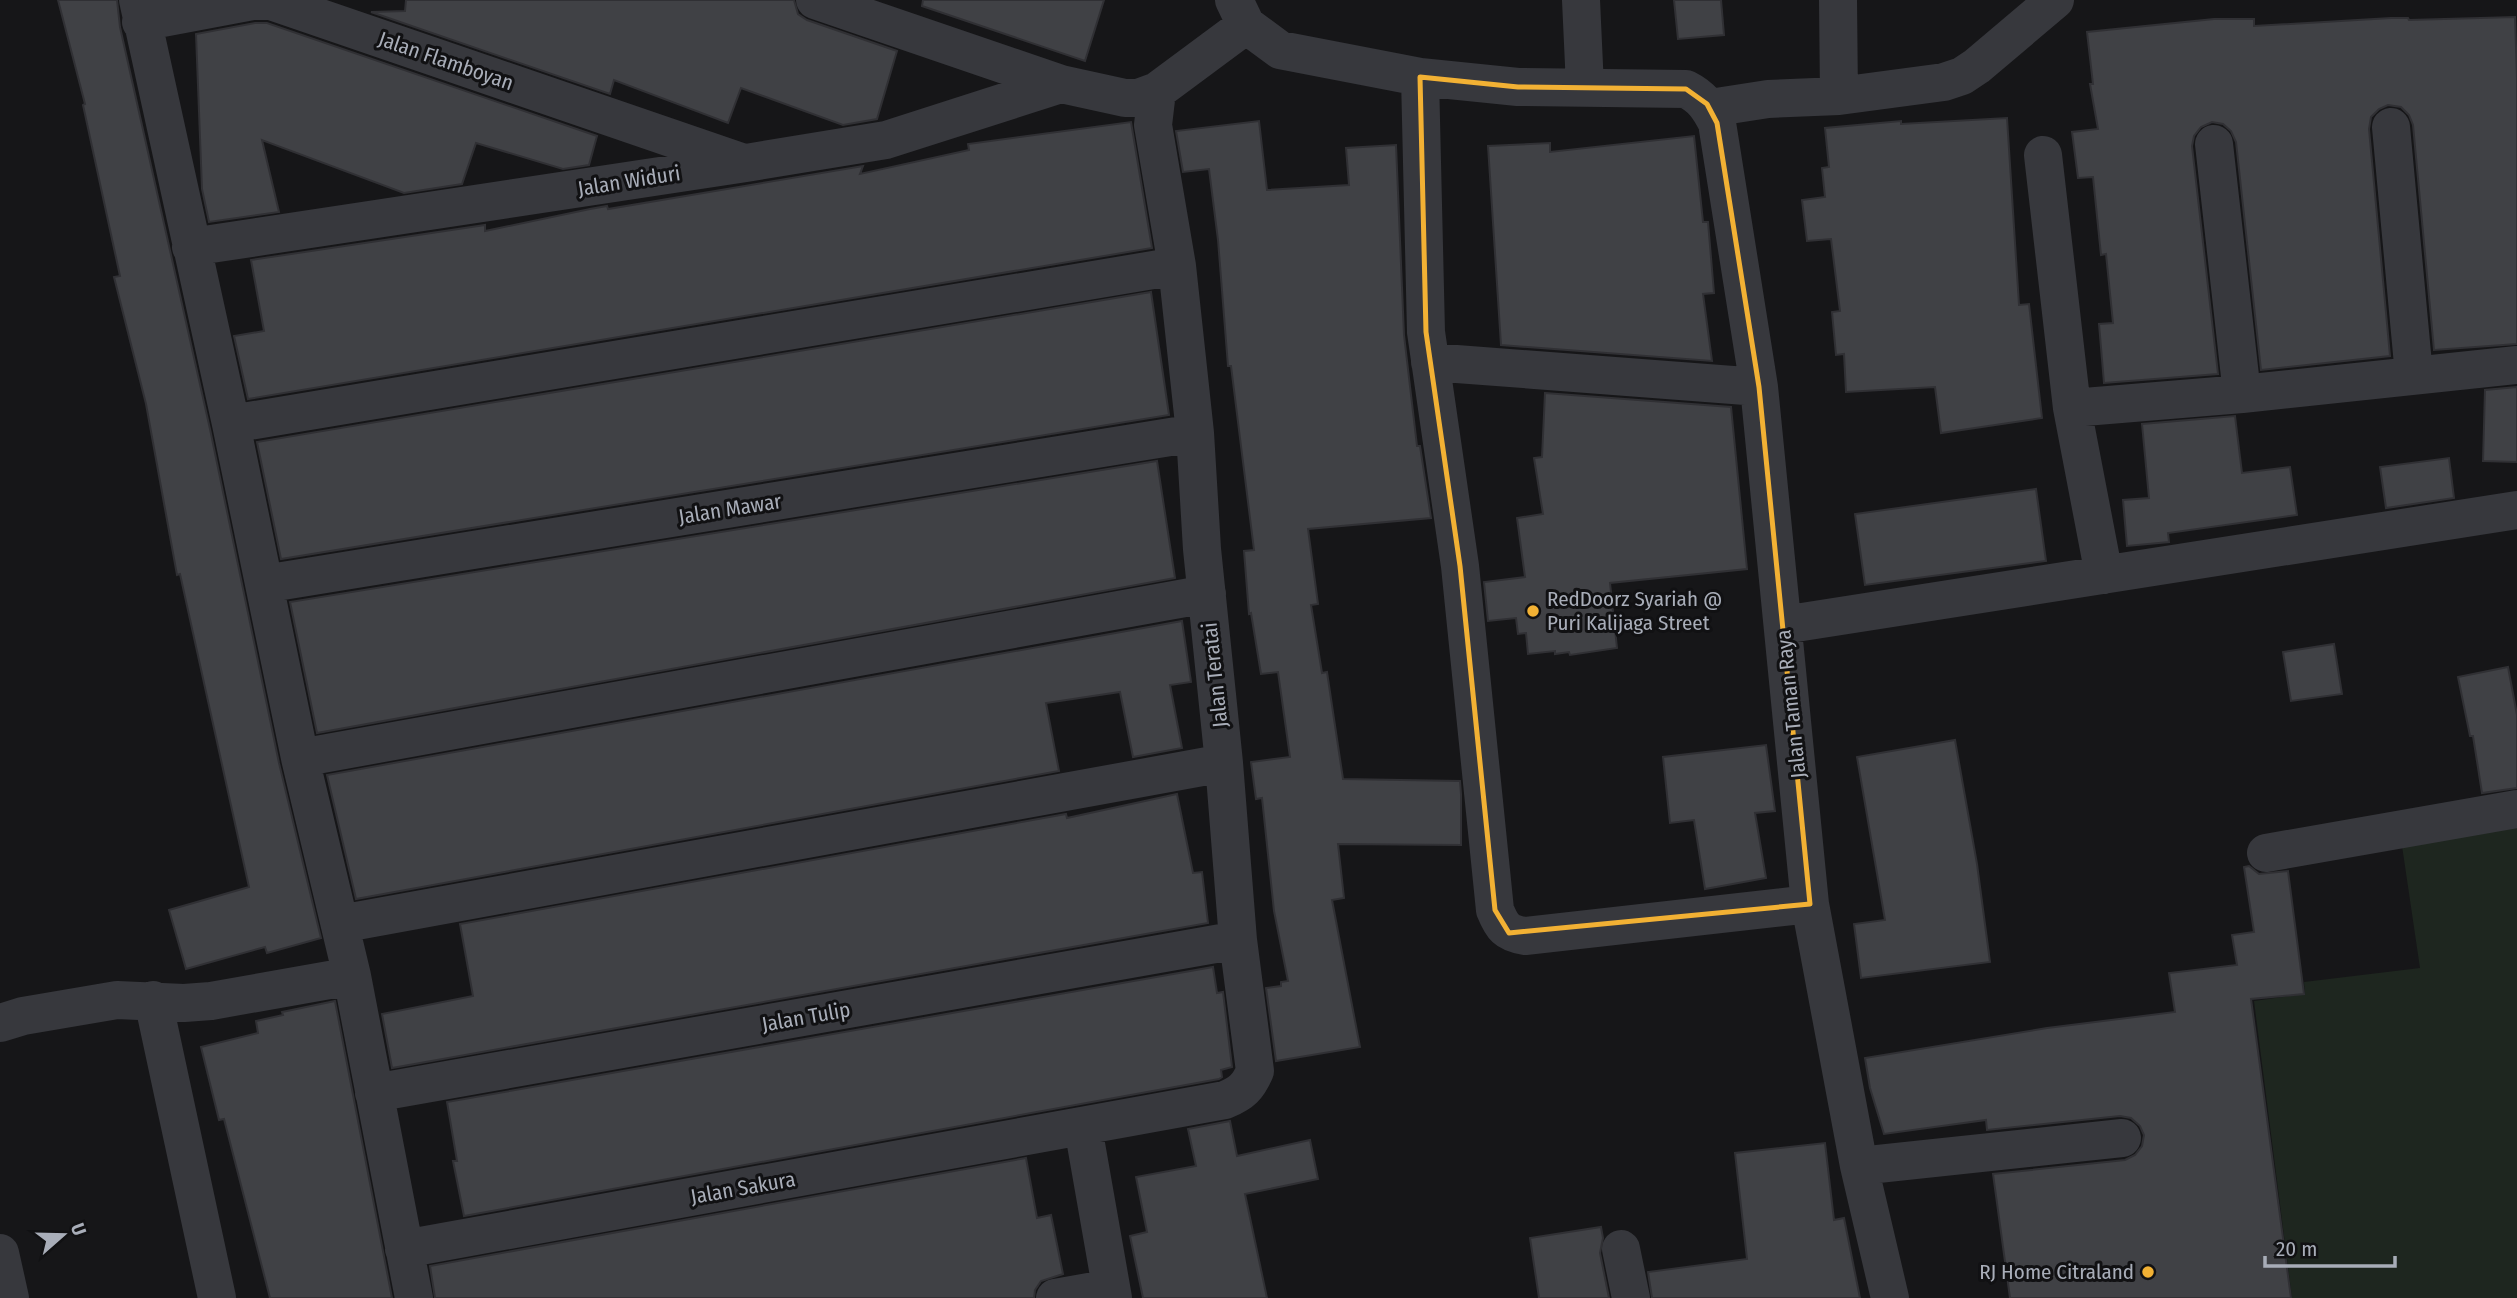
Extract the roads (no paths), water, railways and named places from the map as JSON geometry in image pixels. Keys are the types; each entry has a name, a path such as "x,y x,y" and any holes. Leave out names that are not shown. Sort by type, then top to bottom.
{"street":[{"path":"815,0 1061,84 1125,98 1138,98 1157,92 1235,8 1280,50 1420,78 1518,88 1686,89 1710,108 1768,99 1839,96 1944,82 1962,76 1977,66 2055,0"},
{"path":"1581,0 1585,87"},
{"path":"1838,0 1839,96"},
{"name":"Jalan Flamboyan","path":"139,11 271,1 746,163"},
{"path":"139,11 231,424 300,758 352,976 414,1298"},
{"path":"1420,78 1426,332 1460,566 1495,910 1501,926 1509,933 1525,936 1810,904"},
{"name":"Jalan Widuri","path":"191,247 886,140 1061,84"},
{"name":"Jalan Teratai","path":"1083,1127 1225,1100 1241,1093 1249,1085 1255,1071 1238,940 1224,763 1202,549 1195,433 1177,266 1153,125 1157,92"},
{"name":"Jalan Taman Raya","path":"1710,108 1717,123 1759,387 1810,904 1859,1166 1890,1298"},
{"path":"2391,127 2414,375"},
{"path":"2214,144 2242,394"},
{"path":"2043,155 2072,408 2104,575"},
{"path":"231,424 1177,266"},
{"path":"1430,362 1759,387"},
{"path":"2072,408 2242,394 2517,365"},
{"name":"Jalan Mawar","path":"264,584 1195,433"},
{"path":"1783,625 2517,510"},
{"path":"300,758 1207,594"},
{"path":"340,924 1224,763"},
{"path":"2266,853 2517,809"},
{"name":"Jalan Tulip","path":"374,1093 1238,940"},
{"path":"0,1023 93,1003 117,1000 184,1003 211,1001 352,976"},
{"path":"153,1000 217,1298"},
{"path":"1055,1298 1112,1293 1083,1127"},
{"name":"Jalan Sakura","path":"404,1249 1083,1127"},
{"path":"1859,1166 2122,1138"},
{"path":"1621,1250 1632,1298"},
{"path":"0,1253 10,1298"}],"place":[{"name":"RedDoorz Syariah @ Puri Kalijaga Street","path":"1533,611"},
{"name":"RJ Home Citraland","path":"2148,1272"}]}
